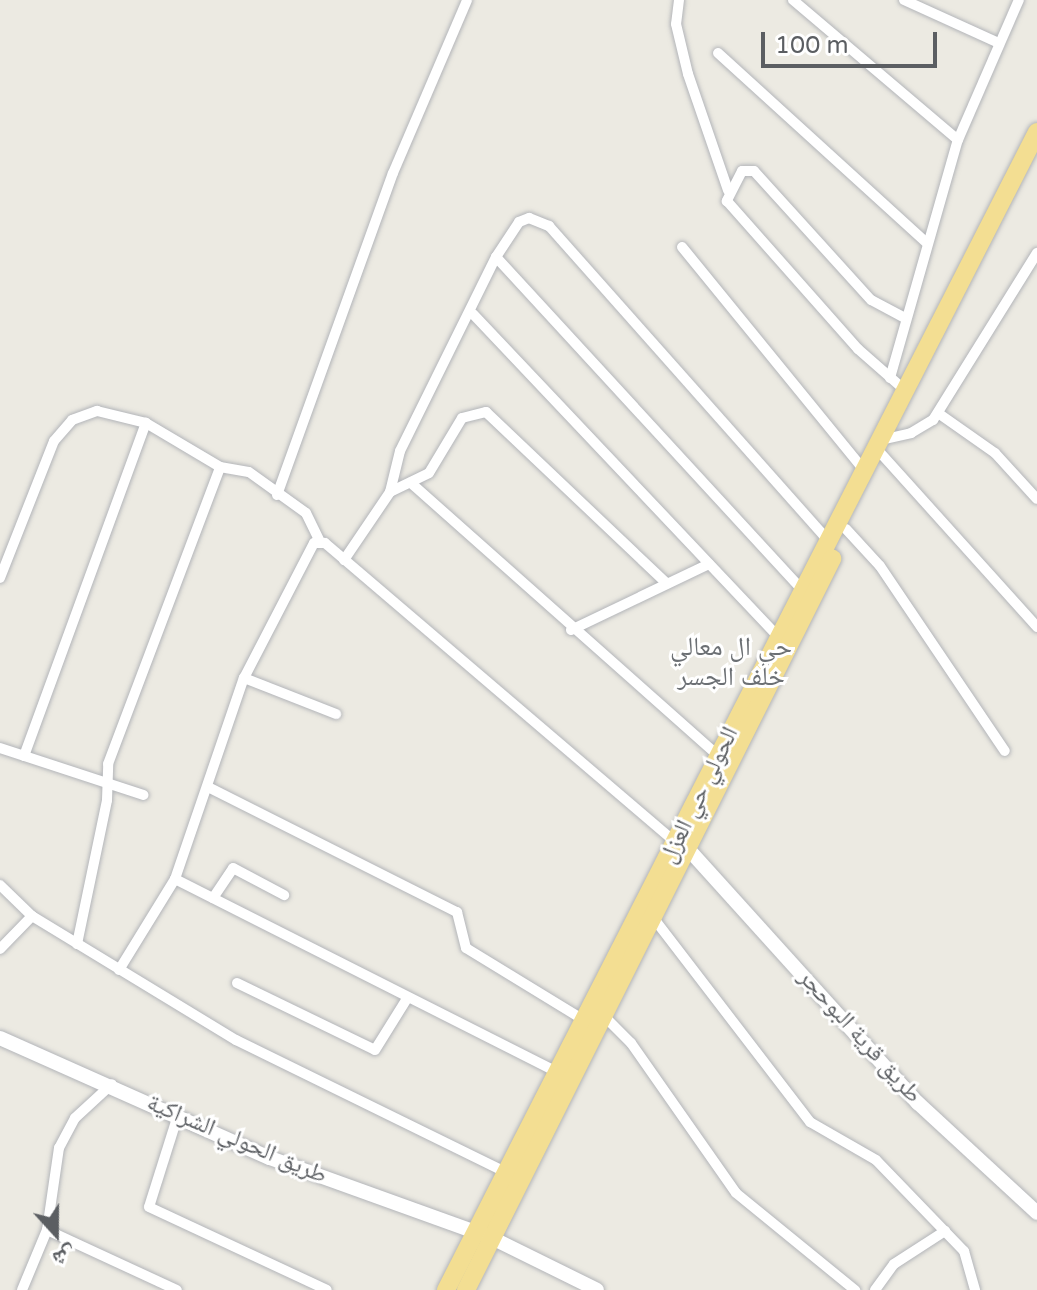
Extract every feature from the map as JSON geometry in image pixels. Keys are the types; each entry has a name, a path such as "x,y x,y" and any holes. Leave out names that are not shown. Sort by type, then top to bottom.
{"highway":[{"path":"865,471 1037,132"},
{"name":"الحولي حي العزل","path":"466,1290 506,1172 584,1020 683,847 846,529 865,471"},
{"name":"الحولي حي العزل","path":"446,1290 484,1235 655,920 718,756 777,636 865,471"}],"street":[{"path":"277,495 393,173 467,0"},
{"path":"679,0 676,24 688,74 728,190 729,204 890,378 906,391"},
{"path":"793,0 958,140"},
{"path":"904,0 999,43"},
{"path":"890,378 926,242 958,140 1019,0"},
{"path":"718,53 926,242"},
{"path":"728,190 751,169 866,295 905,318"},
{"path":"344,560 390,492 400,451 473,314 496,257 519,222 529,218 549,226 829,541"},
{"path":"682,247 865,471"},
{"path":"1037,253 938,413 919,430 878,444 1037,627"},
{"path":"496,257 802,590"},
{"path":"473,314 777,636"},
{"path":"0,578 60,432 97,411 146,423 220,467 245,470 306,513 320,542 683,847"},
{"path":"390,492 411,483 434,467 455,424 470,412 486,412 666,583"},
{"path":"938,413 995,453 1037,499"},
{"path":"24,756 146,423"},
{"path":"77,944 106,781 136,685 220,467"},
{"path":"411,483 571,630 718,756"},
{"path":"846,529 880,566 1005,751"},
{"path":"119,970 175,879 244,678 306,552 320,542"},
{"path":"571,630 709,564"},
{"path":"244,678 336,714"},
{"path":"0,748 144,795"},
{"path":"208,787 457,912 466,948 584,1020"},
{"name":"طريق قرية البوحجر","path":"683,847 918,1103 1037,1213"},
{"path":"213,898 233,868 284,895"},
{"path":"175,879 557,1072"},
{"path":"0,885 32,916 283,1064 506,1172"},
{"path":"0,949 32,916"},
{"path":"655,920 810,1122 876,1160 964,1251 975,1290"},
{"path":"237,983 375,1050 408,997"},
{"path":"605,1017 631,1043 736,1193 855,1290"},
{"name":"طريق الحولي الشراكية","path":"0,1038 112,1084 270,1158 484,1235 597,1290"},
{"path":"22,1290 47,1230 59,1148 75,1118 112,1084"},
{"path":"178,1115 158,1161 149,1207 327,1290"},
{"path":"47,1230 177,1290"},
{"path":"875,1290 894,1264 945,1231"}],"district":[{"name":"حي ال معالي خلف الجسر","path":"731,662"}]}
